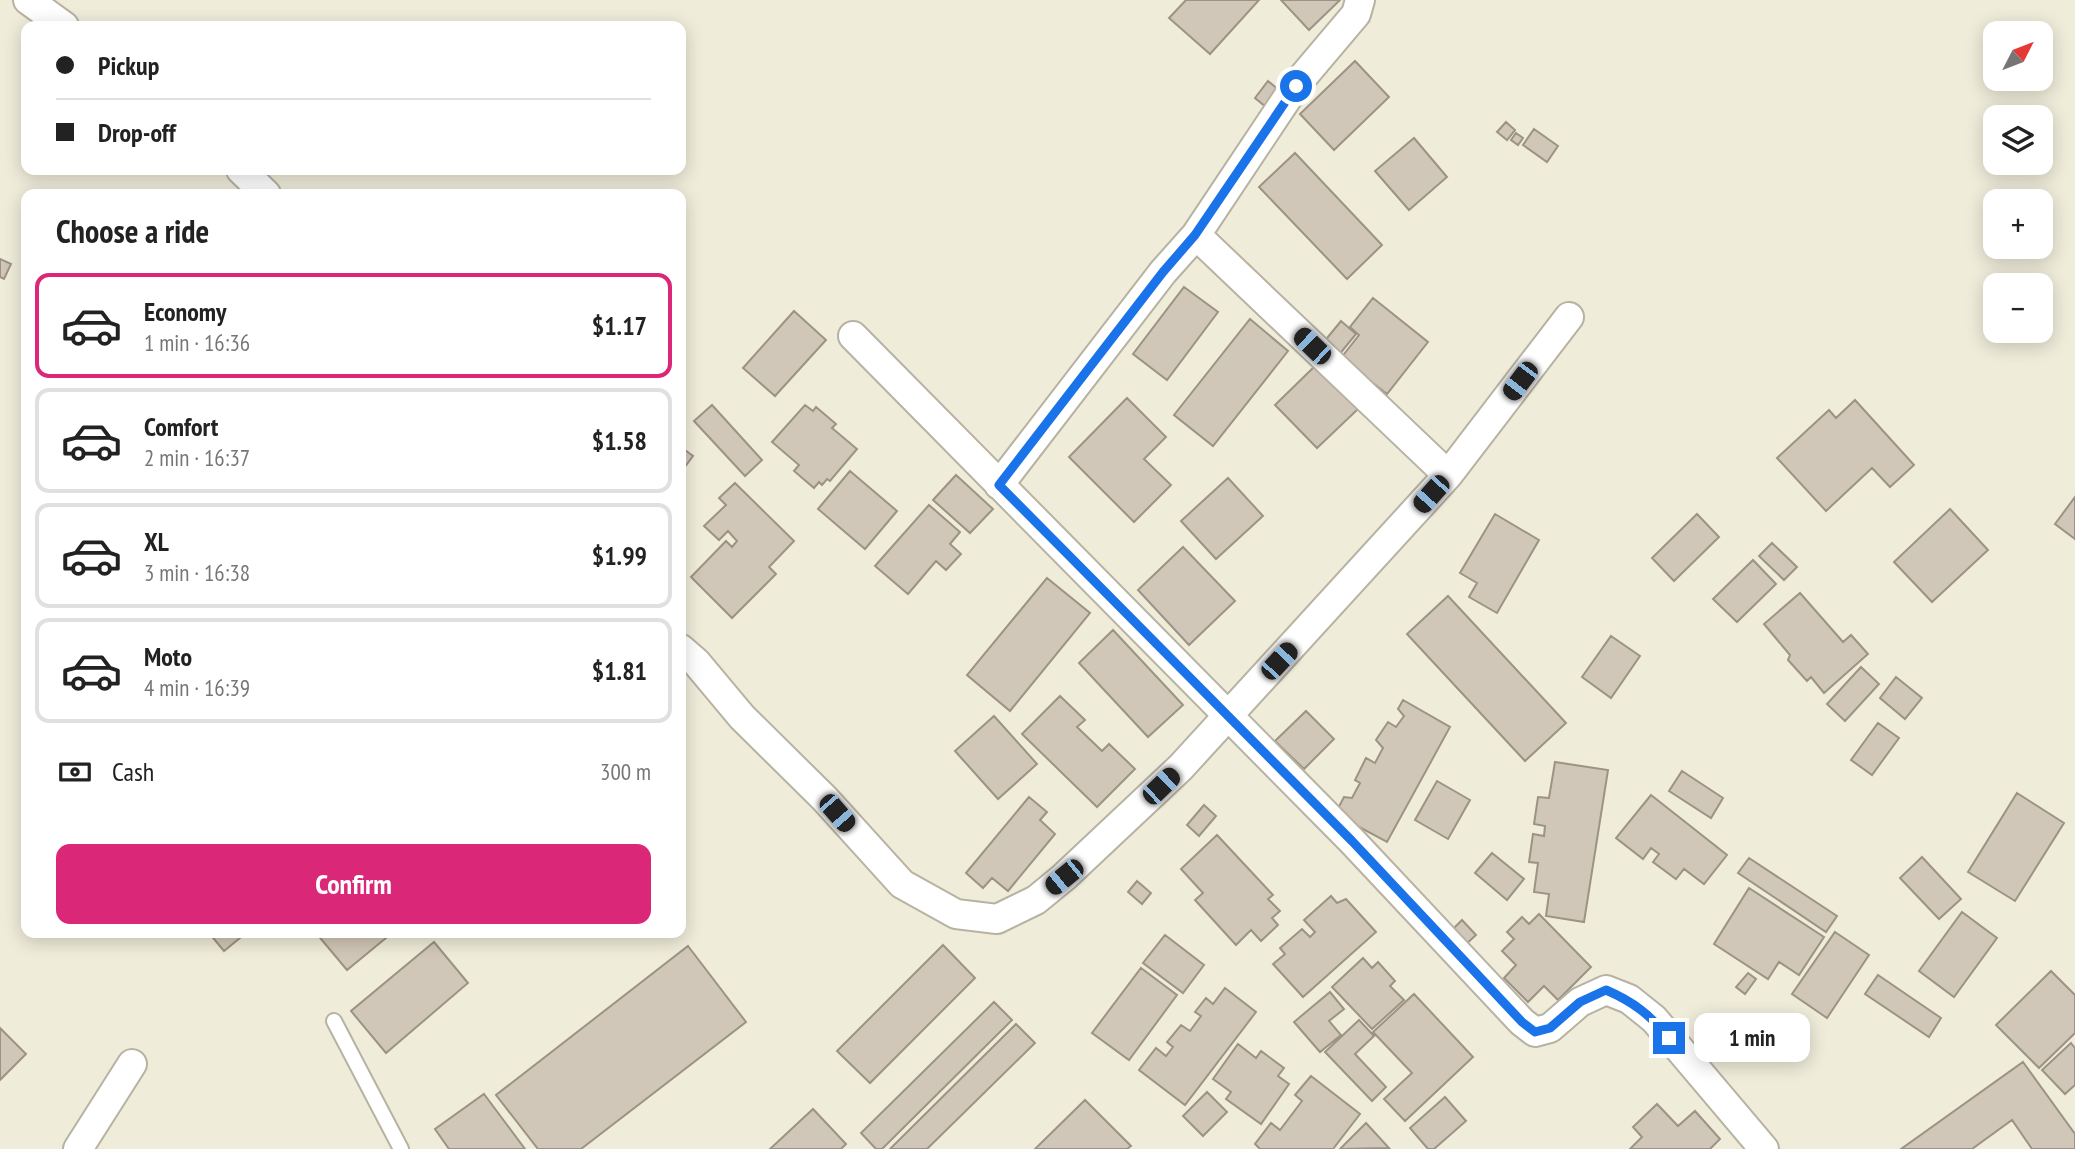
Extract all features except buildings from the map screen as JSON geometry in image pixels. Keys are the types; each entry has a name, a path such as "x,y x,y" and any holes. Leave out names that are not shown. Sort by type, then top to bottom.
{"street":[{"path":"28,0 57,21"},
{"path":"999,485 1163,272 1195,235 1296,86 1356,14 1360,0"},
{"path":"246,175 261,189"},
{"path":"1195,235 1448,475"},
{"path":"686,654 742,717 825,799 902,884 956,914 997,919 1035,900 1064,877 1181,767 1448,475 1569,317"},
{"path":"853,336 1352,841 1522,1022 1535,1032 1550,1028 1580,1002 1606,990 1629,999 1654,1019 1763,1149"},
{"path":"78,1149 132,1064"}],"lane":[{"path":"334,1021 401,1149"}],"route":[{"path":"1296,86 1195,235 1163,272 999,485 1352,841 1522,1022 1535,1032 1550,1028 1580,1002 1606,990 1629,999 1654,1019 1669,1038"}]}
